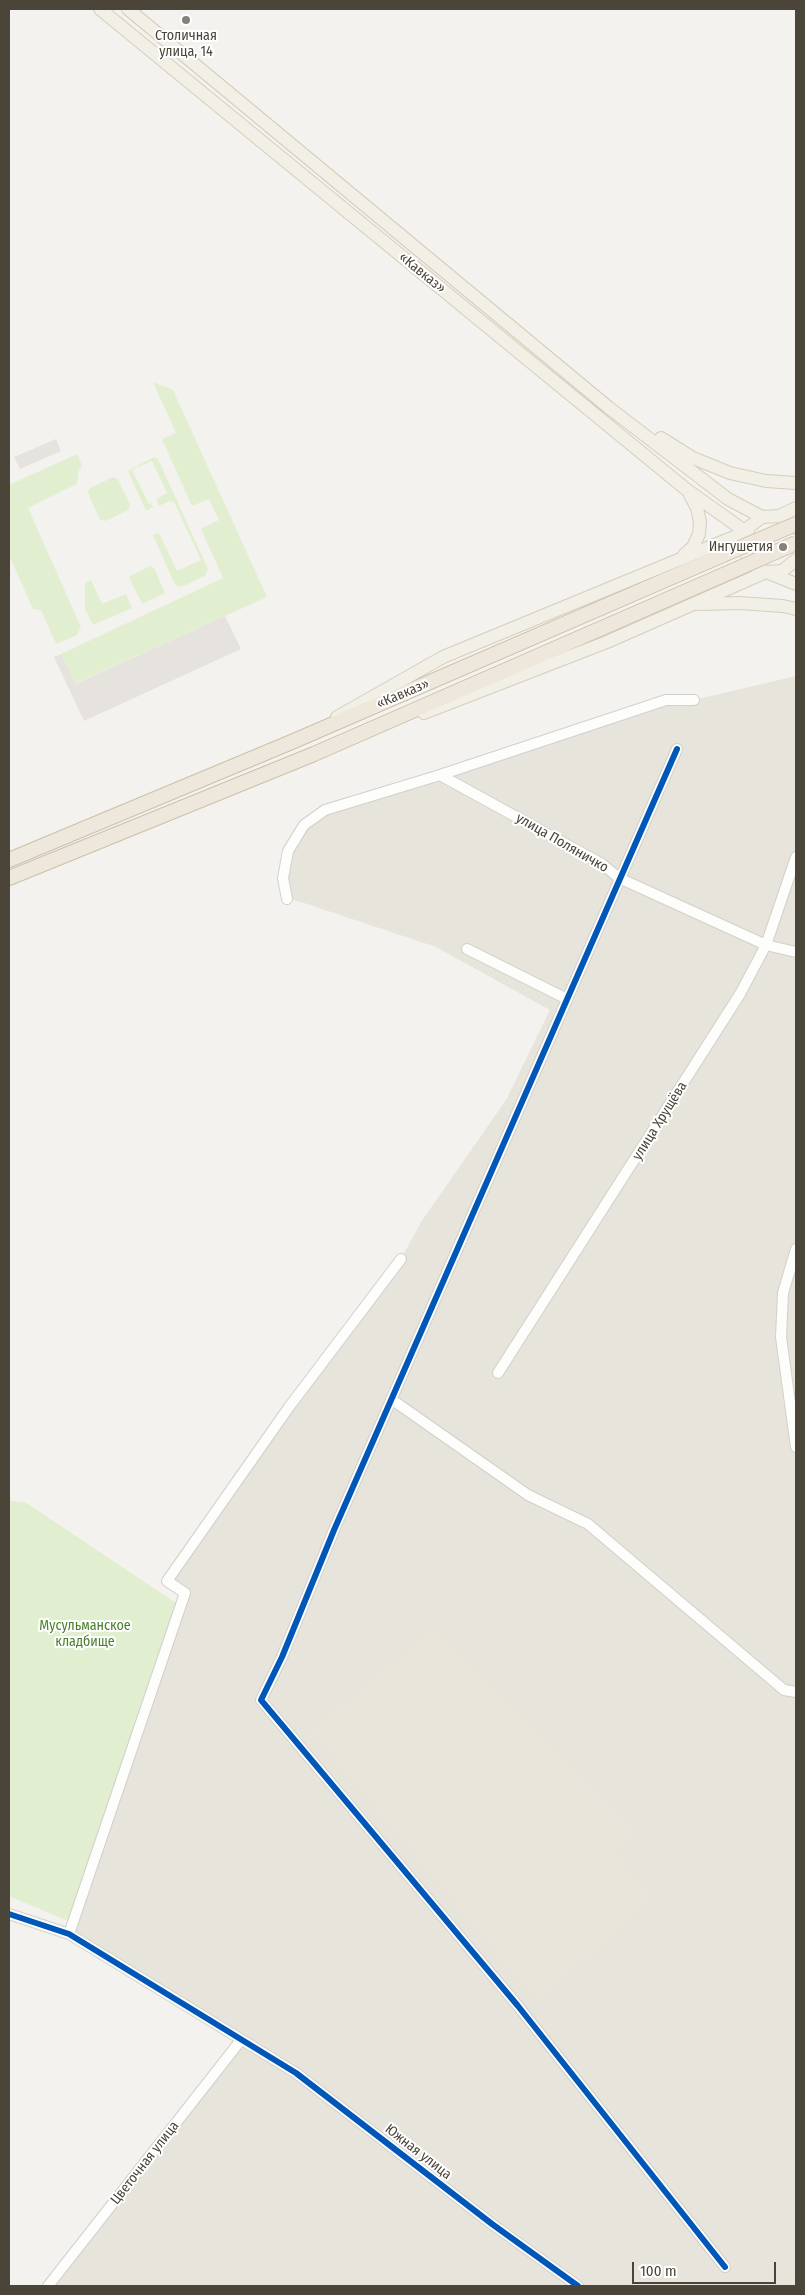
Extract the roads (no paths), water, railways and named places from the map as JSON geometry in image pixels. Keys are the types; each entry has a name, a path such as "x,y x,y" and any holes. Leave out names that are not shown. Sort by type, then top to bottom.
{"highway":[{"name":"«Кавказ»","path":"9,860 294,741 796,524"},
{"name":"«Кавказ»","path":"9,878 314,754 796,543"}],"main road":[{"name":"«Кавказ»","path":"100,9 687,490 746,532"},
{"name":"«Кавказ»","path":"128,9 608,407 717,490 762,517"},
{"path":"608,407 693,458 730,473 766,481 796,483"},
{"path":"677,560 692,547 699,534 700,522 697,508 687,490"},
{"path":"294,741 443,657 746,532 753,523 762,517 779,516 796,508"},
{"path":"779,516 789,520 796,528"},
{"path":"746,532 744,549 748,559 756,567 796,584"},
{"path":"314,754 607,642 766,572 782,571 796,560"},
{"path":"691,604 739,603 783,606 796,610"}],"street":[{"path":"287,899 284,878 288,851 304,825 325,810 440,775 666,700 694,700"},
{"path":"677,749 391,1399 262,1700 518,2006 725,2267"},
{"name":"улица Поляничко","path":"440,775 602,864 619,878 766,946 796,952"},
{"name":"улица Хрущёва","path":"498,1373 740,994 766,946 796,857"},
{"path":"467,949 566,998"},
{"path":"796,1249 783,1293 782,1337 796,1447"},
{"path":"69,1934 185,1593 167,1581 289,1407 401,1259"},
{"path":"391,1399 528,1496 588,1524 784,1690 796,1692"},
{"name":"Южная улица","path":"9,1914 69,1934 296,2073 492,2224 578,2286"},
{"name":"Цветочная улица","path":"48,2286 241,2040"}],"place":[{"name":"Столичная улица, 14","path":"186,20"},
{"name":"Ингушетия","path":"783,547"}],"park label":[{"name":"Мусульманское кладбище","path":"85,1634"}]}
